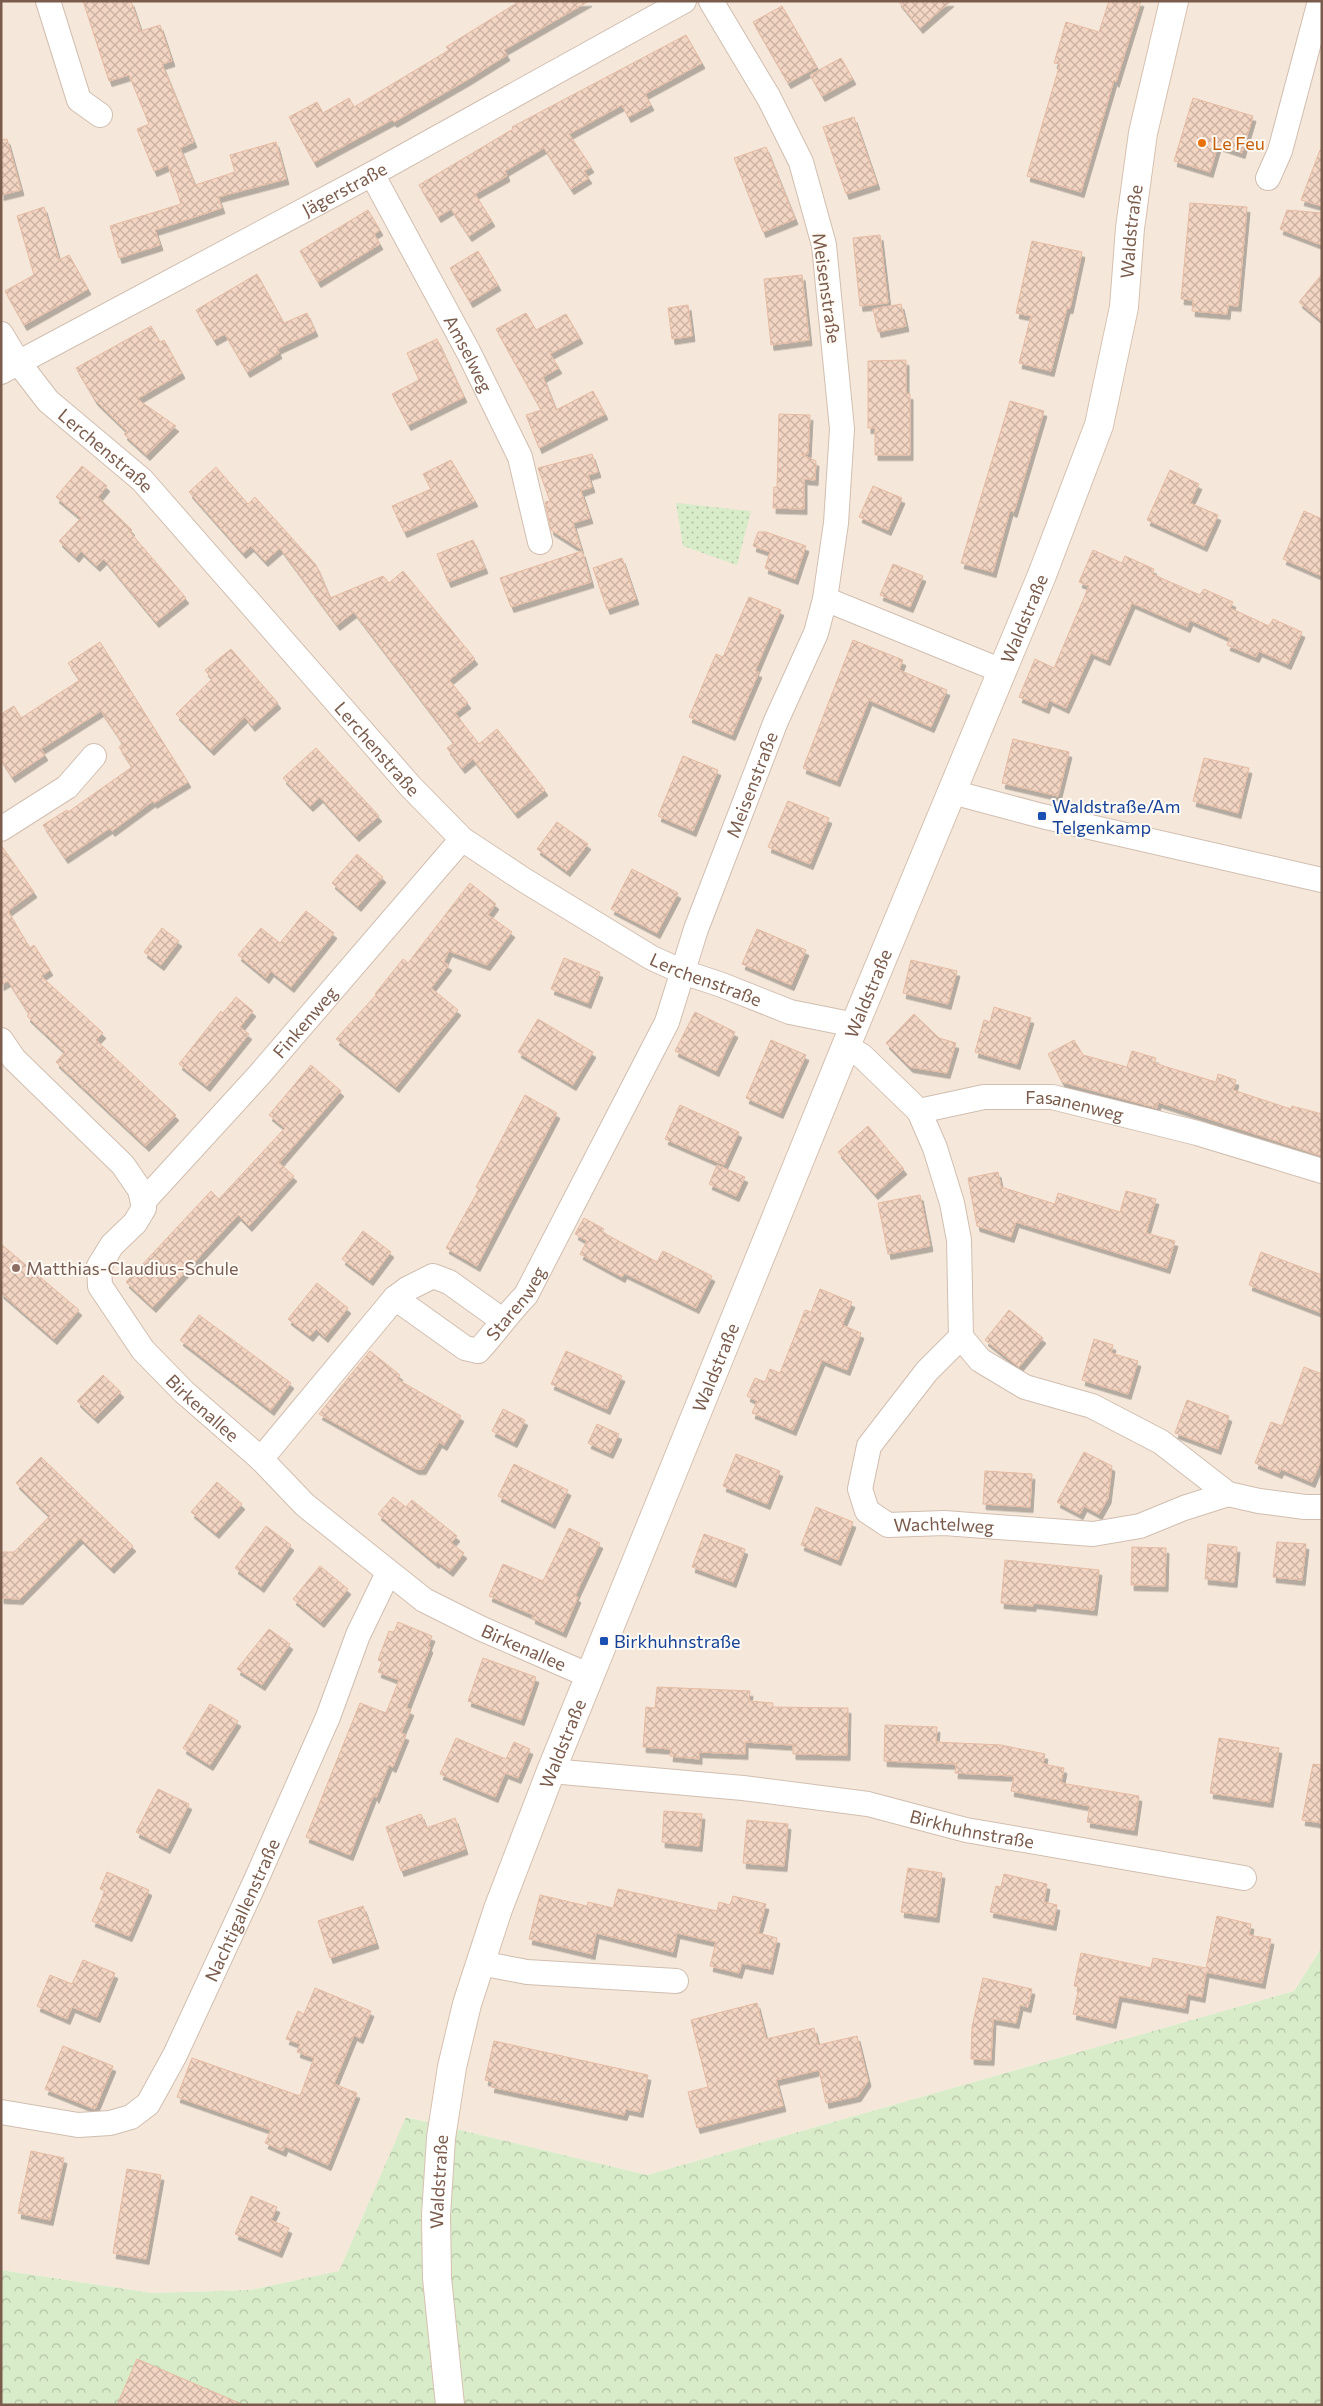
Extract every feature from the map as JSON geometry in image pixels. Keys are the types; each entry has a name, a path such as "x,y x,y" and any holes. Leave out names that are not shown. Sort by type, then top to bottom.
{"street":[{"path":"48,1 79,100 100,115"},
{"name":"Jägerstraße","path":"10,367 372,174 684,1"},
{"name":"Meisenstraße","path":"683,972 696,929 769,739 816,633 825,599 836,523 842,429 824,246 801,162 769,98 711,1"},
{"name":"Waldstraße","path":"450,2405 437,2278 436,2215 441,2138 452,2067 467,2004 498,1908 551,1771 851,1036 1042,575 1099,425 1124,307 1130,228 1143,133 1174,1"},
{"path":"1268,178 1280,151 1320,1"},
{"name":"Amselweg","path":"372,174 468,353 520,457 540,542"},
{"name":"Lerchenstraße","path":"1,334 10,367 142,480 411,787 462,839 524,880 635,948 683,972 722,984 851,1036"},
{"path":"825,599 1002,671"},
{"path":"1,829 67,787 94,756"},
{"path":"952,792 1042,816 1322,880"},
{"name":"Finkenweg","path":"143,1202 260,1074 462,839"},
{"name":"Starenweg","path":"396,1298 465,1348 478,1351 499,1329 502,1320 526,1295 667,1022 683,972"},
{"path":"851,1036 862,1056 920,1111 935,1148 954,1212 959,1240 961,1337"},
{"path":"1,1040 8,1066 123,1165 140,1190 143,1202"},
{"name":"Fasanenweg","path":"920,1111 984,1097 1052,1097 1197,1133 1322,1171"},
{"name":"Birkenallee","path":"143,1202 144,1208 135,1223 112,1245 99,1266 100,1286 143,1350 184,1392 261,1459 305,1506 424,1600 480,1628 590,1676"},
{"path":"261,1459 396,1298 407,1289 433,1276 449,1282 502,1320"},
{"name":"Wachtelweg","path":"1228,1494 1184,1508 1140,1526 1093,1534 944,1523 888,1525 867,1511 860,1489 869,1446 927,1371 961,1337 980,1360 1025,1387 1092,1406 1161,1442 1228,1494 1277,1504 1322,1507"},
{"name":"Nachtigallenstraße","path":"1,2112 78,2124 110,2123 131,2116 148,2104 175,2055 256,1880 328,1717 358,1635 388,1573"},
{"name":"Birkhuhnstraße","path":"551,1771 743,1788 868,1804 966,1830 1244,1878"},
{"path":"480,1962 527,1972 676,1981"}],"shaded area":[{"path":"1,1 1322,1 1322,1947 1294,1991 647,2175 407,2117 339,2271 250,2290 152,2293 1,2270"}],"green space":[{"path":"676,503 751,511 737,565 683,546"},
{"path":"1322,1947 1322,2405 1,2405 1,2270 152,2293 250,2290 339,2271 406,2117 647,2175 1294,1991"}],"building":[{"path":"83,1 131,1 141,31 160,25 172,61 162,64 194,142 180,148 195,185 235,172 230,155 276,142 286,179 218,197 222,208 155,230 160,245 119,258 110,226 181,204 168,165 154,171 137,129 149,124 129,75 109,81"},
{"path":"520,1 589,1 504,50 507,55 467,80 394,122 392,120 314,162 289,117 317,102 323,113 349,98 354,107 449,50 446,47"},
{"path":"898,1 951,1 920,28"},
{"path":"1109,1 1141,1 1116,82 1114,80 1081,192 1027,176 1060,64 1054,63 1066,22 1099,32"},
{"path":"782,6 817,67 788,83 753,22"},
{"path":"686,35 702,63 645,94 651,105 628,117 622,105 569,134 591,167 584,171 589,178 571,189 544,148 505,171 507,176 475,194 492,221 469,236 451,209 438,217 419,185 513,129 512,127"},
{"path":"841,58 853,79 822,96 810,75"},
{"path":"1193,98 1253,116 1242,153 1218,145 1210,172 1174,161"},
{"path":"854,117 877,184 846,194 823,127"},
{"path":"7,139 21,190 1,195 1,140"},
{"path":"766,147 795,219 763,232 734,158"},
{"path":"1320,150 1322,150 1322,206 1301,200"},
{"path":"1190,203 1247,207 1238,306 1228,305 1227,314 1192,311 1193,300 1181,299"},
{"path":"44,207 59,260 69,255 88,289 24,325 5,291 34,275 17,216"},
{"path":"368,210 380,230 374,234 380,244 318,282 300,251"},
{"path":"1287,210 1322,213 1322,245 1280,229"},
{"path":"880,235 888,303 860,306 853,238"},
{"path":"1032,241 1082,252 1070,308 1067,308 1051,371 1019,363 1031,316 1016,313"},
{"path":"478,251 498,285 470,302 450,268"},
{"path":"257,274 284,323 307,313 315,331 277,349 279,353 247,372 225,334 214,340 196,310"},
{"path":"1322,274 1322,321 1299,302"},
{"path":"802,275 809,340 771,345 764,279"},
{"path":"901,304 906,326 878,332 873,309"},
{"path":"688,305 692,336 672,339 668,308"},
{"path":"526,313 536,330 566,314 580,338 550,354 559,368 543,377 556,410 593,391 605,414 539,448 526,415 541,410 496,329"},
{"path":"151,326 160,342 164,340 182,373 137,399 176,426 147,455 124,434 127,431 95,400 76,368"},
{"path":"437,339 464,397 408,425 392,394 419,380 407,353"},
{"path":"906,360 906,394 910,394 910,455 875,455 875,428 868,428 868,361"},
{"path":"1010,401 1044,411 1014,512 1010,510 993,572 961,563"},
{"path":"779,414 810,415 808,454 801,454 816,461 815,480 804,479 804,509 773,508 774,487 777,487"},
{"path":"592,454 598,472 588,475 592,487 581,491 590,518 573,523 581,549 551,530 545,502 550,501 538,468"},
{"path":"451,460 475,501 404,532 392,506 431,489 423,474"},
{"path":"82,466 107,486 98,497 132,530 130,532 186,598 156,622 104,559 97,566 81,551 76,557 59,541 81,518 56,497"},
{"path":"216,467 248,504 255,497 316,565 330,598 383,576 389,583 403,571 475,659 449,680 468,703 455,713 479,744 497,729 545,790 515,813 473,759 462,768 447,748 454,743 354,612 337,625 280,548 265,561 251,546 243,553 189,492"},
{"path":"1170,470 1199,484 1190,503 1218,515 1204,546 1147,520"},
{"path":"873,486 902,498 888,530 859,517"},
{"path":"1304,511 1322,519 1322,576 1283,559"},
{"path":"758,532 766,532 806,546 795,579 765,568 770,552 753,546"},
{"path":"473,540 485,568 448,582 437,554"},
{"path":"1093,550 1122,563 1125,556 1154,569 1152,574 1200,595 1204,589 1233,602 1230,608 1269,626 1273,619 1302,632 1288,664 1259,651 1256,657 1227,645 1230,638 1190,620 1187,627 1132,603 1107,660 1091,653 1066,708 1049,700 1046,708 1019,697 1035,659 1054,668 1089,586 1079,582"},
{"path":"582,551 591,582 511,607 500,578"},
{"path":"622,558 636,599 607,609 593,568"},
{"path":"893,564 923,576 910,607 880,595"},
{"path":"749,597 781,610 755,671 759,672 732,735 689,717 716,654 723,657"},
{"path":"853,640 903,660 899,670 947,690 931,727 869,700 837,781 803,768"},
{"path":"100,642 188,782 154,803 153,801 112,831 110,828 65,858 43,825 67,810 68,812 132,767 119,747 123,744 101,711 41,749 45,755 12,777 1,760 1,714 14,706 21,718 80,680 68,663"},
{"path":"231,649 278,703 252,726 245,717 211,750 176,714 212,679 205,670"},
{"path":"1013,739 1069,752 1058,796 1002,783"},
{"path":"316,748 379,816 356,836 320,797 310,806 283,778"},
{"path":"683,756 718,770 693,831 658,816"},
{"path":"1204,758 1249,768 1238,813 1193,801"},
{"path":"788,801 829,818 810,864 768,847"},
{"path":"557,822 588,844 567,871 537,849"},
{"path":"1,845 34,892 8,911 30,948 34,945 50,970 41,976 103,1033 96,1040 176,1115 146,1146 56,1062 65,1052 27,1016 29,1014 8,981 1,985"},
{"path":"357,854 383,877 358,906 332,883"},
{"path":"632,869 678,893 657,933 611,909"},
{"path":"470,883 496,904 488,915 512,932 487,965 449,951 444,962 449,965 431,988 458,1010 396,1087 336,1039 376,995 403,959 408,963"},
{"path":"306,911 334,933 291,987 271,971 266,978 238,955 261,928 280,943"},
{"path":"162,928 179,941 161,965 144,952"},
{"path":"757,929 806,950 791,985 742,964"},
{"path":"564,958 600,972 588,1003 551,989"},
{"path":"911,960 957,971 948,1004 903,993"},
{"path":"236,997 253,1011 240,1027 249,1034 207,1086 179,1064 221,1011 223,1013"},
{"path":"994,1007 1031,1018 1017,1064 975,1052 984,1020 990,1022"},
{"path":"695,1012 735,1032 716,1071 675,1051"},
{"path":"914,1014 939,1038 956,1043 947,1073 910,1067 886,1043"},
{"path":"538,1019 593,1052 573,1085 518,1052"},
{"path":"771,1040 806,1055 780,1113 746,1098"},
{"path":"1074,1040 1083,1055 1127,1067 1132,1051 1156,1058 1154,1063 1216,1082 1218,1074 1236,1080 1233,1090 1291,1109 1292,1106 1322,1114 1322,1156 1158,1102 1157,1108 1062,1082 1048,1054"},
{"path":"311,1065 341,1091 279,1163 294,1176 249,1226 238,1215 153,1307 126,1282 211,1191 219,1199 285,1128 269,1115"},
{"path":"525,1095 557,1113 477,1266 446,1248 479,1189 476,1187"},
{"path":"680,1105 739,1132 724,1165 665,1139"},
{"path":"868,1126 904,1169 875,1194 838,1152"},
{"path":"717,1165 745,1177 736,1196 709,1184"},
{"path":"998,1172 1001,1187 1055,1204 1058,1193 1120,1212 1126,1191 1156,1199 1146,1233 1175,1241 1167,1268 1016,1222 1011,1237 977,1226 968,1178"},
{"path":"920,1195 930,1246 888,1254 878,1203"},
{"path":"584,1218 604,1229 602,1232 657,1262 663,1251 712,1276 696,1308 624,1273 622,1277 580,1254 587,1241 575,1234"},
{"path":"363,1231 391,1252 370,1280 342,1259"},
{"name":"Matthias-Claudius-Schule","path":"1,1244 79,1310 54,1339 1,1293"},
{"path":"1261,1252 1322,1275 1322,1313 1249,1285"},
{"path":"317,1283 348,1308 325,1337 316,1329 310,1336 288,1319"},
{"path":"820,1289 852,1302 842,1325 861,1333 847,1370 822,1360 793,1430 752,1413 757,1401 747,1396 755,1378 765,1382 770,1369 780,1373 805,1310 811,1312"},
{"path":"1009,1310 1043,1338 1019,1367 985,1340"},
{"path":"199,1315 291,1383 271,1410 180,1340"},
{"path":"1094,1339 1113,1345 1111,1353 1138,1361 1128,1394 1082,1380"},
{"path":"370,1351 400,1375 397,1379 461,1416 444,1445 439,1442 423,1469 416,1469 319,1414"},
{"path":"566,1351 622,1376 607,1409 551,1384"},
{"path":"1304,1367 1322,1374 1322,1458 1312,1482 1281,1469 1279,1473 1255,1463 1271,1422 1282,1426"},
{"path":"103,1375 121,1392 95,1418 77,1401"},
{"path":"1187,1400 1229,1416 1218,1449 1175,1433"},
{"path":"503,1409 525,1420 514,1442 492,1431"},
{"path":"597,1424 619,1434 610,1453 588,1443"},
{"path":"1084,1452 1112,1466 1108,1498 1099,1514 1084,1506 1080,1514 1057,1502"},
{"path":"736,1454 780,1471 767,1504 723,1486"},
{"path":"41,1457 133,1546 111,1568 80,1538 20,1599 1,1598 1,1552 14,1552 50,1516 16,1483"},
{"path":"514,1464 568,1490 552,1523 498,1496"},
{"path":"985,1471 1032,1474 1030,1507 983,1504"},
{"path":"217,1482 242,1504 216,1533 191,1512"},
{"path":"393,1497 406,1507 412,1500 457,1536 451,1543 464,1553 450,1571 437,1561 436,1563 378,1514"},
{"path":"816,1507 853,1522 838,1560 801,1545"},
{"path":"266,1526 291,1545 261,1587 235,1568"},
{"path":"569,1528 600,1543 575,1596 578,1597 563,1632 532,1618 533,1615 489,1596 503,1564 543,1581"},
{"path":"704,1534 745,1549 733,1582 692,1567"},
{"path":"1277,1542 1306,1544 1302,1580 1273,1577"},
{"path":"1208,1544 1237,1547 1234,1582 1205,1579"},
{"path":"1132,1547 1166,1548 1165,1586 1131,1585"},
{"path":"1005,1560 1099,1570 1094,1610 1033,1603 1033,1606 1001,1603"},
{"path":"320,1566 348,1589 321,1622 293,1599"},
{"path":"398,1622 432,1636 428,1646 430,1647 406,1708 411,1710 401,1733 406,1735 393,1767 389,1765 376,1798 374,1794 350,1855 306,1837 360,1703 386,1713 399,1680 378,1672 382,1662 378,1660 389,1631 394,1632"},
{"path":"269,1629 290,1644 262,1685 237,1669"},
{"path":"483,1658 536,1677 521,1720 468,1701"},
{"path":"657,1687 750,1691 749,1701 773,1703 773,1707 848,1708 847,1755 793,1754 793,1745 745,1742 745,1754 699,1752 699,1759 670,1756 671,1749 643,1747 646,1707 655,1708"},
{"path":"210,1704 238,1721 210,1765 183,1748"},
{"path":"885,1725 937,1727 936,1742 1001,1745 1045,1754 1043,1764 1064,1768 1061,1783 1139,1796 1134,1830 1087,1822 1090,1806 1011,1791 1014,1776 955,1773 956,1764 884,1761"},
{"path":"456,1738 506,1759 514,1742 530,1749 518,1778 505,1773 495,1797 440,1774"},
{"path":"1219,1738 1279,1748 1270,1802 1210,1793"},
{"path":"1313,1764 1322,1765 1322,1823 1302,1820"},
{"path":"158,1789 189,1804 167,1848 136,1832"},
{"path":"664,1811 702,1814 699,1846 662,1842"},
{"path":"421,1814 426,1828 455,1818 465,1849 401,1871 386,1827"},
{"path":"747,1820 788,1824 784,1866 743,1863"},
{"path":"908,1868 942,1873 936,1917 901,1912"},
{"path":"107,1872 149,1890 129,1936 92,1921 105,1891 100,1889"},
{"path":"1004,1874 1047,1884 1044,1902 1057,1905 1053,1925 990,1912 996,1886 1001,1887"},
{"path":"618,1889 717,1911 719,1902 730,1905 733,1896 766,1904 758,1933 777,1938 770,1969 742,1963 739,1973 710,1966 716,1942 677,1933 673,1952 596,1933 592,1954 529,1939 540,1895 587,1906 588,1902 613,1908"},
{"path":"363,1906 376,1943 330,1958 318,1921"},
{"path":"1217,1916 1251,1924 1249,1935 1271,1939 1262,1983 1206,1972 1202,1997 1187,1994 1185,2008 1119,1996 1113,2023 1073,2014 1079,1987 1074,1986 1081,1953 1151,1968 1153,1958 1206,1968"},
{"path":"83,1960 115,1973 97,2017 72,2007 67,2019 37,2006 50,1975 72,1984"},
{"path":"983,1978 1032,1989 1028,2007 1020,2005 1016,2023 993,2019 991,2060 971,2059 972,2027"},
{"path":"315,1988 371,2011 360,2038 354,2035 334,2084 357,2093 328,2165 285,2146 283,2151 265,2143 271,2130 177,2097 192,2058 300,2096 314,2058 297,2052 300,2044 286,2039 298,2011 304,2014"},
{"path":"757,2003 766,2039 814,2028 818,2045 857,2036 868,2081 858,2096 826,2103 819,2070 776,2080 783,2106 697,2128 688,2092 708,2087 691,2020"},
{"path":"494,2041 648,2075 640,2112 626,2109 624,2115 491,2087 493,2081 485,2080"},
{"path":"63,2046 113,2066 95,2109 45,2089"},
{"path":"31,2151 64,2158 50,2220 18,2213"},
{"path":"127,2169 161,2175 146,2259 113,2253"},
{"path":"251,2196 277,2207 271,2220 289,2228 279,2252 235,2234"},
{"path":"137,2359 244,2405 117,2405"}],"place":[{"name":"Le Feu","path":"1202,143"},
{"name":"Waldstraße/Am Telgenkamp","path":"1042,816"},
{"name":"Matthias-Claudius-Schule","path":"16,1268"},
{"name":"Birkhuhnstraße","path":"604,1641"}]}
